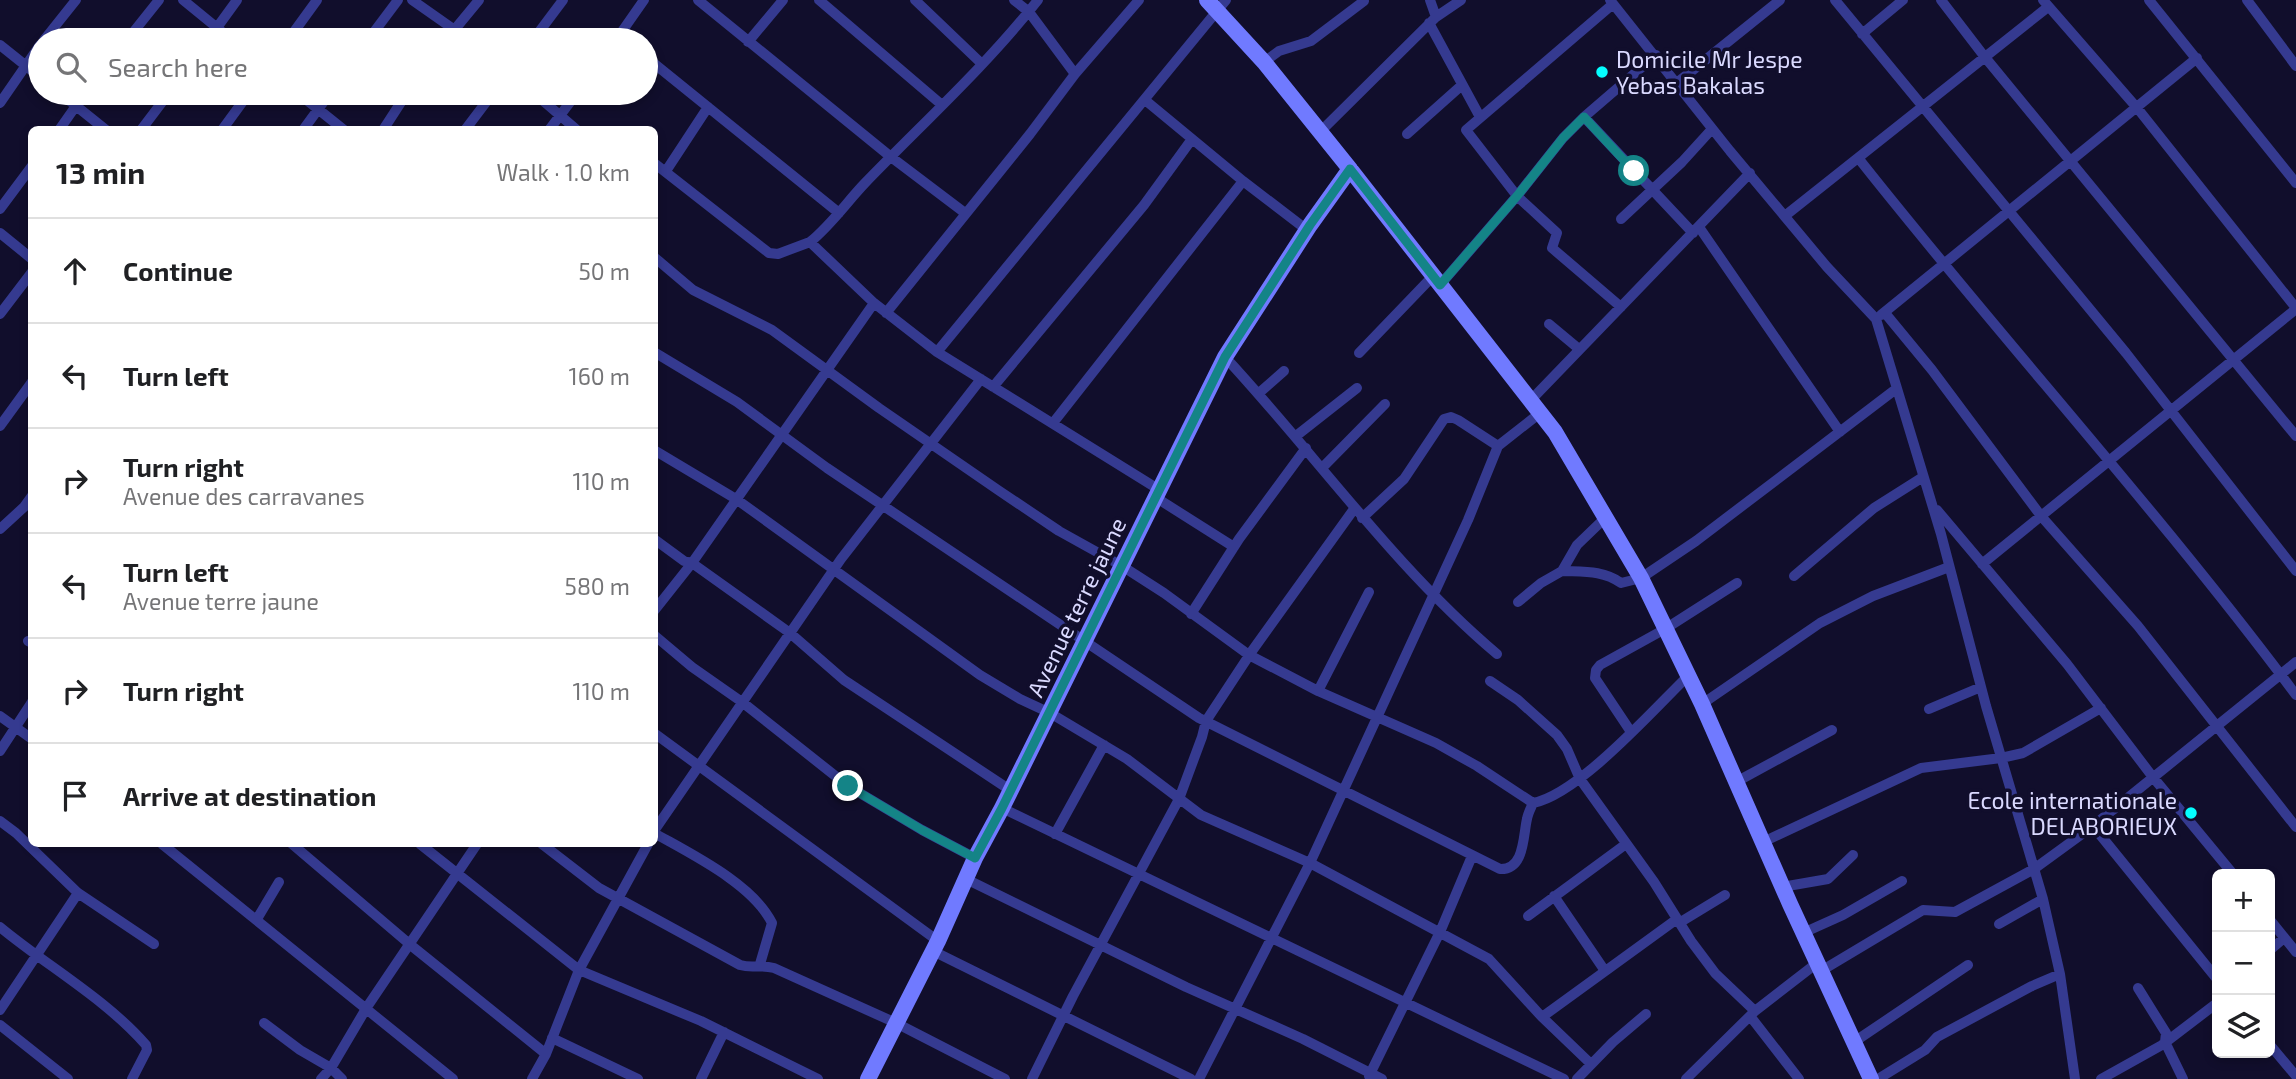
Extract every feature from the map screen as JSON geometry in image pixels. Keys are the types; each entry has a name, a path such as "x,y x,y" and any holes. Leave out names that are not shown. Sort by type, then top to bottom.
{"street":[{"path":"54,28 76,0"},
{"path":"137,28 159,0"},
{"path":"183,0 217,28 237,0"},
{"path":"297,28 317,0"},
{"path":"377,28 398,0"},
{"path":"412,0 454,28"},
{"path":"456,28 479,0"},
{"path":"542,28 563,0"},
{"path":"627,28 644,0"},
{"path":"698,0 712,4 748,41 965,213"},
{"path":"748,41 783,0"},
{"path":"819,0 942,104"},
{"path":"915,0 982,64"},
{"path":"1014,0 1029,12 1075,74"},
{"path":"658,166 769,253 778,254 810,242 982,64 1038,0"},
{"path":"886,313 1075,74 1139,0"},
{"path":"1430,0 1433,20 1462,85 1480,117"},
{"path":"1320,132 1433,20 1461,0"},
{"path":"1678,82 1780,0"},
{"path":"1835,0 2126,353 2296,571"},
{"path":"1862,34 1903,0"},
{"path":"1941,0 2296,436"},
{"path":"2149,0 2296,183"},
{"path":"2247,0 2296,66"},
{"path":"1264,62 1279,51 1311,41 1364,1"},
{"path":"1621,307 1552,248 1557,233 1517,196 1468,134 1468,127 1513,91 1612,2 1678,82 1712,129 1827,267 1880,316 1932,370 2041,516 2138,626 2296,827"},
{"path":"1786,215 1922,108 2045,3 2138,109 2296,309 1982,564"},
{"path":"937,352 1145,100 1217,4 1350,169 1555,432 1641,578 1702,704 1782,887 1871,1079"},
{"path":"0,45 27,66 0,103"},
{"path":"1359,353 1436,281 1517,196 1543,162 1584,117 1656,55"},
{"path":"1880,316 2138,109 2197,58"},
{"path":"658,67 838,213"},
{"path":"1407,134 1462,85"},
{"path":"1145,100 1307,230"},
{"path":"62,126 75,105 101,126"},
{"path":"144,126 160,105"},
{"path":"225,126 240,105"},
{"path":"313,105 339,126"},
{"path":"306,126 321,105"},
{"path":"386,126 399,105"},
{"path":"468,126 484,105"},
{"path":"548,105 572,126"},
{"path":"552,126 568,105"},
{"path":"666,171 708,107"},
{"path":"1584,117 1652,190 1696,230 1840,432"},
{"path":"1621,219 1682,162 1712,129"},
{"path":"993,387 1144,205 1192,139"},
{"path":"1859,159 2219,594 2296,695"},
{"name":"Avenue terre jaune","path":"868,1079 1225,357 1350,169"},
{"path":"0,209 28,171"},
{"path":"1199,1079 1270,936 1310,863 1468,520 1498,446 1535,407 1579,349 1750,173"},
{"path":"1053,423 1244,181"},
{"path":"0,233 28,256"},
{"path":"810,242 874,303 937,352 1053,423 1234,547"},
{"path":"658,260 693,290 772,330 1059,531 1122,566 1249,655 1318,691 1436,743 1533,803 1550,799 1567,790 1688,676"},
{"path":"0,314 28,277"},
{"path":"658,606 692,563 874,303"},
{"path":"1880,316 1896,389 1950,566 1981,687 2043,899 2060,974 2075,1079"},
{"path":"1549,324 1579,349"},
{"path":"658,354 737,402 882,505 1206,721 1500,869 1508,868 1518,857 1524,844 1527,815 1533,803"},
{"path":"1225,357 1296,436 1362,518 1463,625 1497,654"},
{"path":"1259,393 1284,371"},
{"path":"658,816 699,764 882,505 981,379"},
{"path":"0,426 28,388"},
{"path":"1296,436 1357,388"},
{"path":"1562,571 1599,572 1621,583 1641,578 1696,541 1896,389"},
{"path":"1322,468 1385,404"},
{"path":"1362,518 1404,479 1444,419 1458,419 1498,446"},
{"path":"1191,614 1234,547 1306,448"},
{"path":"658,452 736,499 980,674 1127,759 1202,815 1310,863 1489,959 1591,1065"},
{"path":"1794,576 1874,508 1923,477"},
{"path":"0,529 28,502"},
{"path":"1932,504 2101,708 2152,776 2229,869"},
{"path":"1032,1079 1179,799 1206,721 1249,655 1354,509"},
{"path":"1518,602 1541,583 1562,571 1577,545 1604,519"},
{"path":"658,542 790,633 844,680 1010,790"},
{"path":"1702,704 1820,623 1872,596 1950,566"},
{"path":"1631,732 1595,678 1596,670 1600,665 1665,629 1737,583"},
{"path":"1318,691 1370,592"},
{"path":"658,638 848,786 975,858"},
{"path":"1686,1079 1753,1014 1819,967 1923,910 1955,912 2034,869 2296,662"},
{"path":"1490,681 1518,700 1557,735 1567,748 1580,779 1678,921 1715,973 1753,1014 1799,1079"},
{"path":"1929,709 1981,687"},
{"path":"0,751 28,708"},
{"path":"1763,842 1921,768 2023,753 2101,708"},
{"path":"0,716 28,736"},
{"path":"1737,782 1832,730"},
{"path":"658,736 699,764 935,946 1191,1079"},
{"path":"1055,834 1104,745"},
{"path":"1002,808 1564,1079"},
{"path":"0,821 28,845"},
{"path":"2093,825 2212,973"},
{"path":"658,834 732,881 763,909 772,923 760,964"},
{"path":"1528,916 1626,844"},
{"path":"30,847 78,893 154,944"},
{"path":"166,847 453,1079"},
{"path":"297,847 410,944 546,1054"},
{"path":"424,847 579,970 701,1021 818,1079"},
{"path":"321,1079 331,1068 367,1007 475,847"},
{"path":"546,847 617,899 740,965 750,968 760,964 774,968 896,1024 1005,1079"},
{"path":"532,1079 546,1054 579,970 646,847"},
{"path":"1782,887 1828,879 1853,855"},
{"path":"1369,1076 1440,932 1472,856"},
{"path":"599,888 619,883 630,876"},
{"path":"966,879 1369,1076 1382,1079"},
{"path":"1803,933 1843,915 1902,881"},
{"path":"257,919 279,882"},
{"path":"0,1010 78,893"},
{"path":"1554,895 1605,971"},
{"path":"1542,1017 1678,921 1725,895"},
{"path":"1999,924 2043,899"},
{"path":"2275,926 2296,952"},
{"path":"0,927 36,957 85,990 146,1045 147,1050 132,1079"},
{"path":"2275,946 2284,938"},
{"path":"1854,1042 1968,965"},
{"path":"1878,1079 1926,1050 1937,1037 2060,974"},
{"path":"2138,988 2166,1033 2165,1042 2183,1079"},
{"path":"2101,1079 2165,1042 2212,1007"},
{"path":"1577,1079 1613,1042 1646,1014"},
{"path":"264,1023 300,1050 331,1068 342,1079"},
{"path":"0,1025 68,1079"},
{"path":"701,1079 724,1032"},
{"path":"552,1038 638,1079"},
{"path":"2275,1051 2296,1076"}],"place":[{"name":"Domicile Mr Jespe Yebas Bakalas","path":"1602,72"},
{"name":"Ecole internationale DELABORIEUX","path":"2191,813"}],"route":[{"path":"848,786 975,858 1050,713 1083,641 1225,357 1310,225 1350,169 1440,285 1474,248 1563,138 1584,117 1634,171"}]}
